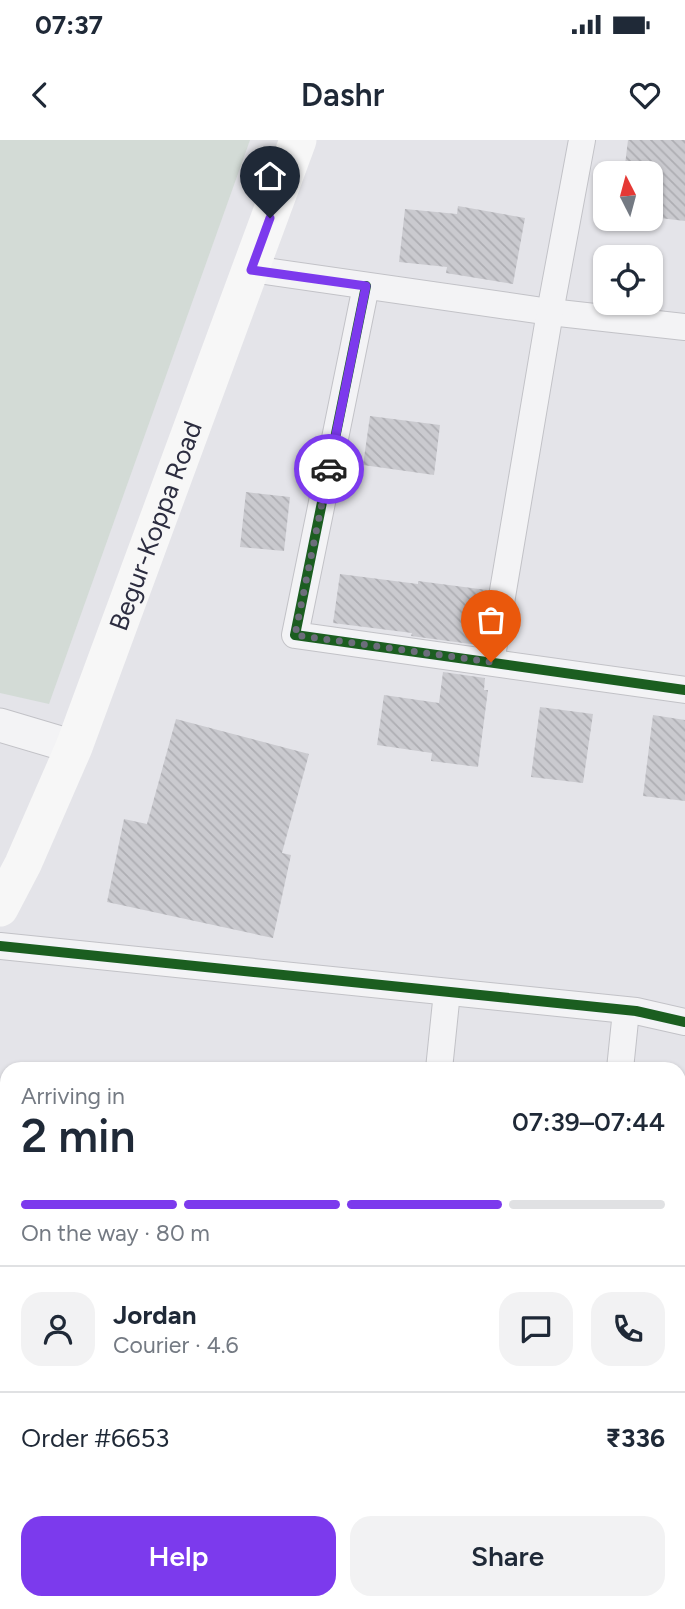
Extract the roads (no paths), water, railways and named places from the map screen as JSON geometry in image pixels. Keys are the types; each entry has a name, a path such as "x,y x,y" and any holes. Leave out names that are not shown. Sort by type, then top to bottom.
{"main road":[{"name":"Begur-Koppa Road","path":"0,908 23,864 74,747 298,140"}],"street":[{"path":"491,662 582,140"},
{"path":"251,270 550,312 685,327"},
{"path":"366,286 295,635 685,690"},
{"path":"0,725 74,747"},
{"path":"0,946 626,1010 685,1022"},
{"path":"440,1062 447,992"},
{"path":"621,1062 626,1010"}]}
